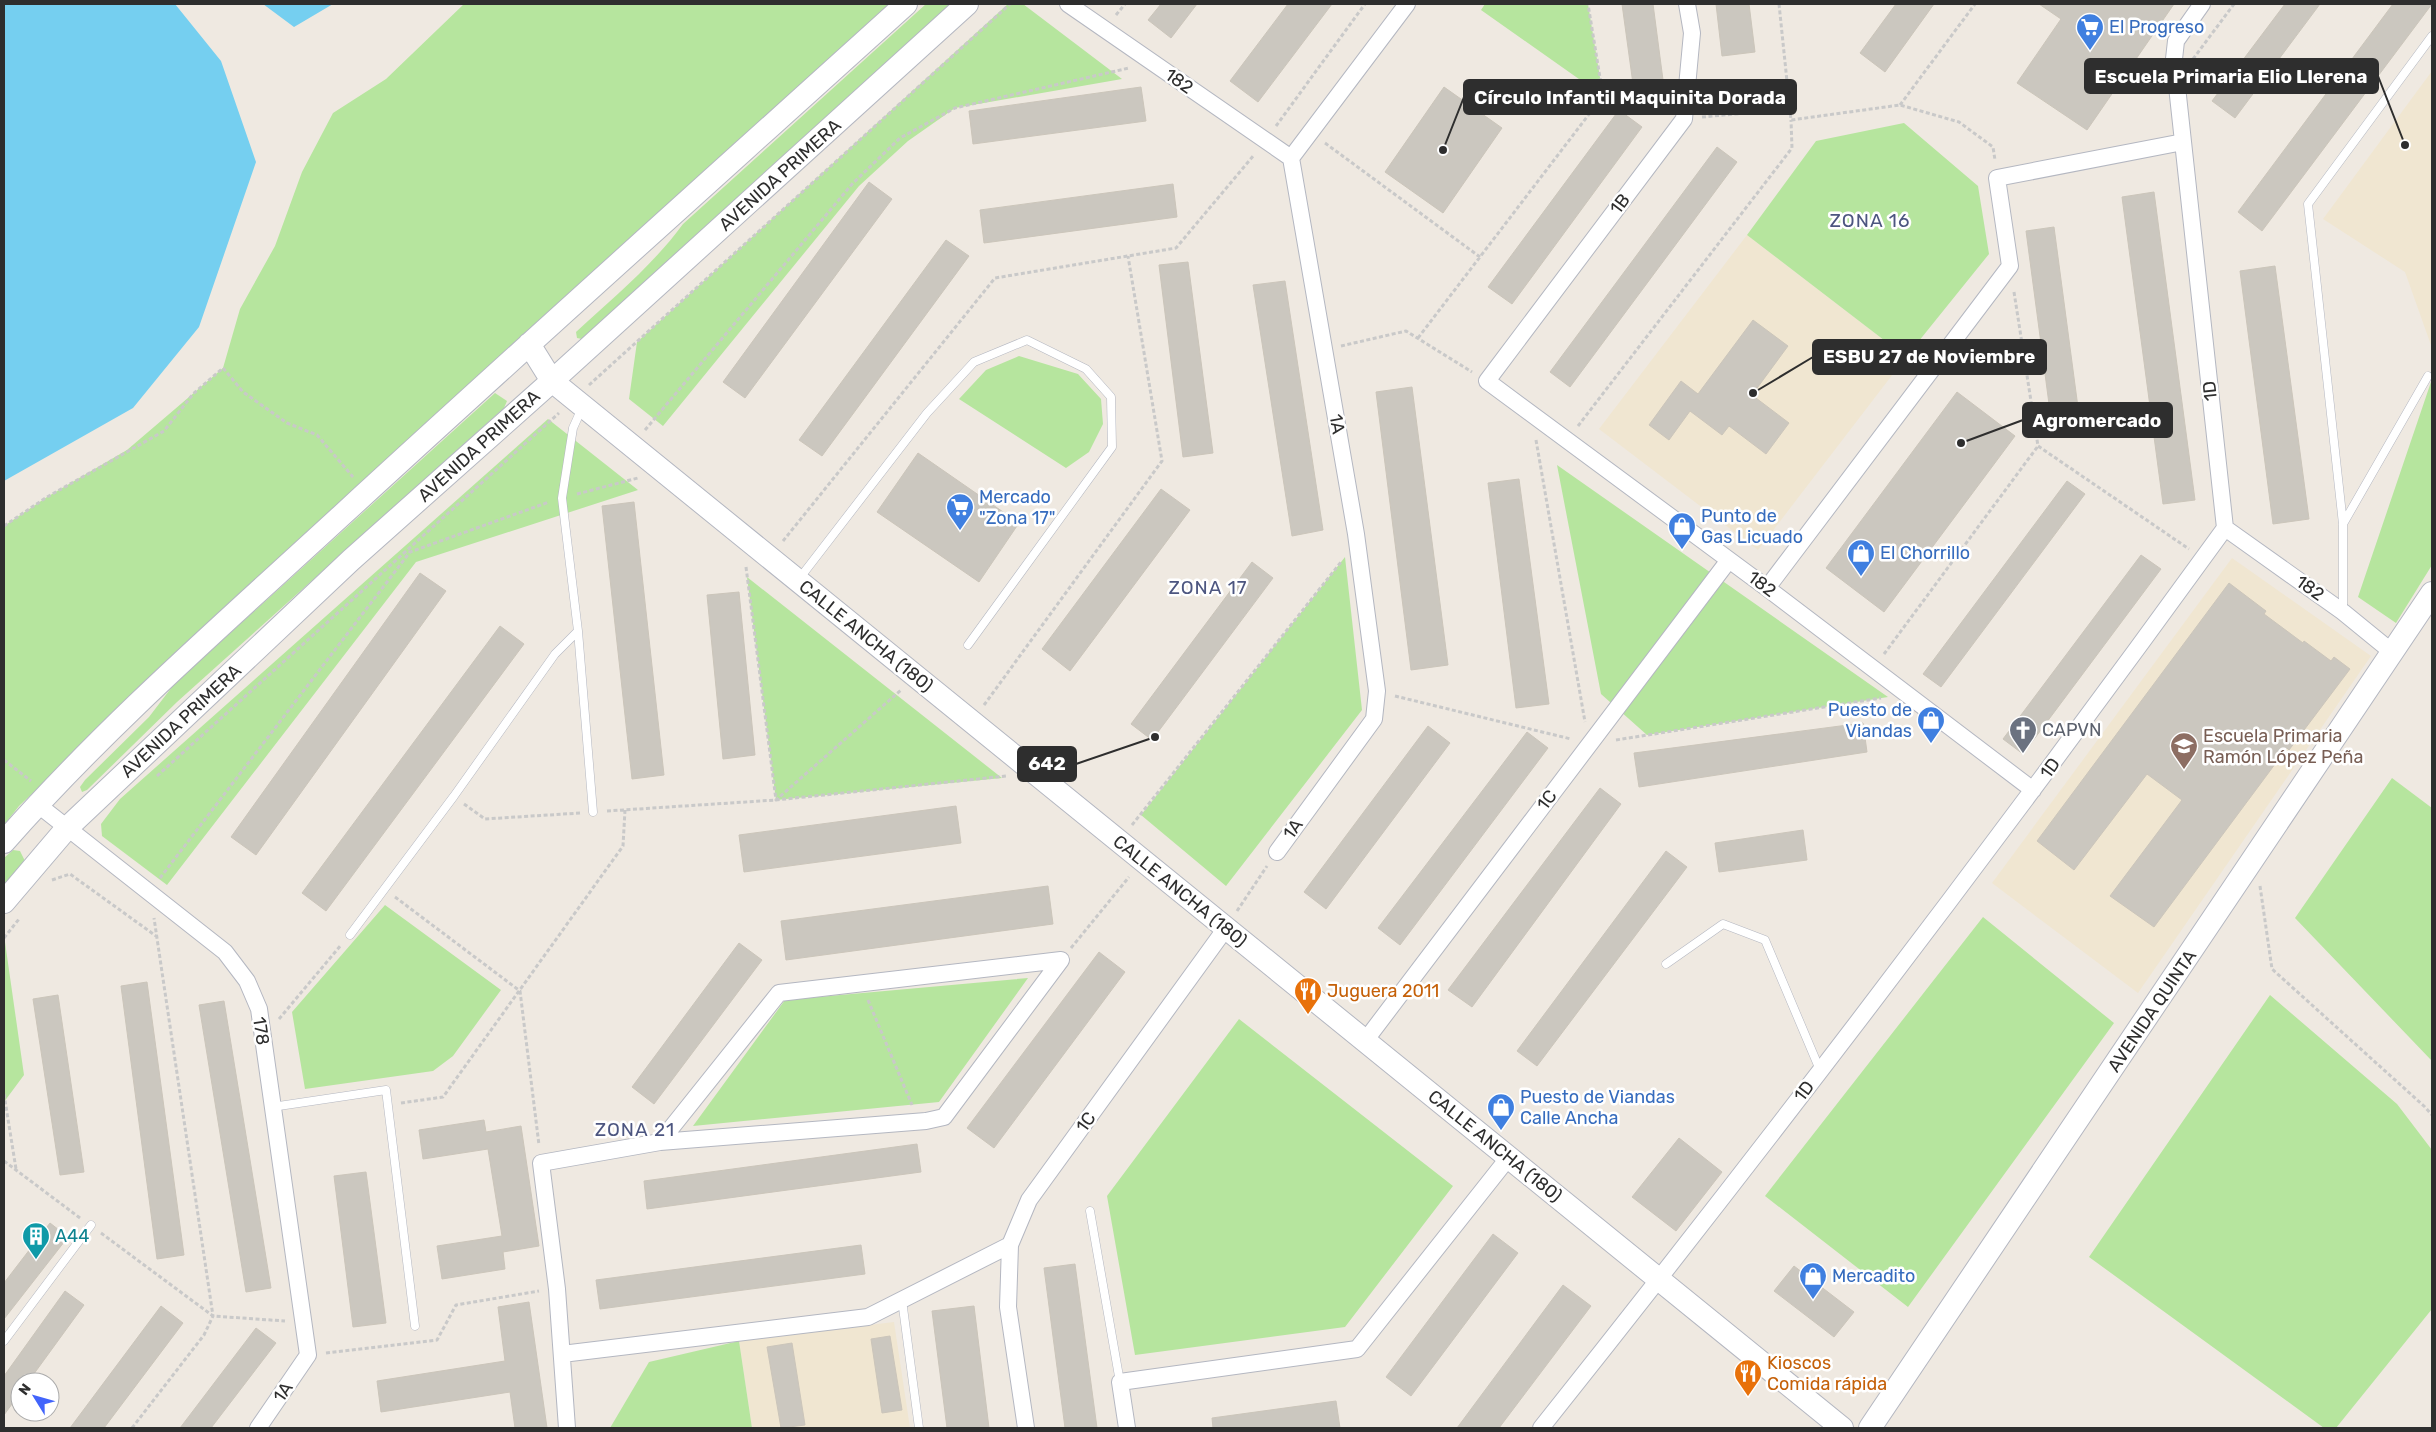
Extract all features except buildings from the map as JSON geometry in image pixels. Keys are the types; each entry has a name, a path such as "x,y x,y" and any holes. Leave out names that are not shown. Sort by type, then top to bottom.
{"street":[{"path":"4,842 42,799 196,650 529,344 906,4"},
{"name":"AVENIDA PRIMERA","path":"4,902 67,828 351,560 552,382 967,4"},
{"name":"182","path":"1068,4 1290,158"},
{"path":"1290,158 1407,4"},
{"path":"1684,119 1692,33 1687,4"},
{"name":"1D","path":"1541,1428 1660,1280 2033,790 2225,528 2174,59 2176,41 2202,4"},
{"name":"1B","path":"1487,381 1684,119"},
{"path":"1767,588 2010,266 1998,178 2183,142"},
{"name":"1A","path":"1277,852 1374,718 1377,691 1356,534 1290,158"},
{"name":"CALLE ANCHA (180)","path":"529,344 552,382 1842,1428"},
{"name":"182","path":"1487,381 1767,588 2033,790"},
{"name":"182","path":"2225,528 2343,612 2392,652"},
{"name":"1C","path":"1365,1041 1729,560"},
{"name":"AVENIDA QUINTA","path":"1870,1428 2432,593"},
{"name":"178","path":"42,799 67,828 225,952 247,981 259,1009 271,1107 308,1355"},
{"name":"1C","path":"1026,1428 1008,1306 1010,1245 1029,1200 1226,928"},
{"path":"660,1142 779,993 1061,960"},
{"path":"567,1428 557,1289 541,1162 660,1142 919,1121 944,1117 1061,960"},
{"path":"1127,1428 1120,1382 1358,1349 1509,1158"},
{"path":"562,1354 868,1317 1010,1245"},
{"name":"1A","path":"258,1428 308,1355"}],"lane":[{"path":"2343,612 2343,524 2308,204 2432,36"},
{"path":"798,580 927,413 974,362 1027,340 1086,369 1111,397 1112,447 968,645"},
{"path":"2343,524 2428,376"},
{"path":"578,402 562,498 578,631 593,812"},
{"path":"350,936 454,796 555,654 578,631"},
{"path":"1666,964 1723,924 1765,940 1820,1070"},
{"path":"271,1107 386,1090 415,1326"},
{"path":"1090,1211 1120,1382"},
{"path":"4,1341 90,1225"},
{"path":"902,1300 919,1428"}],"path":[{"path":"150,782 578,402 1010,4"},
{"path":"770,557 995,278 1176,248 1265,142 1365,4"},
{"path":"1418,338 1603,96 1588,4"},
{"path":"1567,440 1792,148 1790,108 1779,4"},
{"path":"1900,105 1975,4"},
{"path":"2176,82 2234,4"},
{"path":"632,446 854,183 900,138 955,108 1152,62"},
{"path":"1791,120 1900,105 1959,122 1993,147 1998,178"},
{"path":"1684,119 1790,108"},
{"path":"1310,133 1480,257"},
{"path":"972,722 1162,461 1128,256"},
{"path":"1873,668 2038,446 2010,266"},
{"path":"1324,349 1406,332 1487,381"},
{"path":"4,526 55,492 164,431 194,394 222,368 243,392 287,423 317,436 366,493"},
{"path":"1532,414 1589,744"},
{"path":"2038,446 2203,558"},
{"path":"132,1428 204,1335 213,1316 150,892 410,552 562,498 663,471"},
{"path":"1120,842 1345,557 1356,534"},
{"path":"742,535 776,800"},
{"path":"776,800 916,677"},
{"path":"1377,691 1589,744 1906,694"},
{"path":"4,760 42,799"},
{"path":"454,796 485,819 776,800 1002,778 1028,767"},
{"path":"388,1104 443,1097 623,846 625,810"},
{"path":"1226,928 1277,852"},
{"path":"2256,856 2272,969 2426,1106 2432,1115"},
{"path":"1061,960 1143,861"},
{"path":"50,881 70,874 156,936"},
{"path":"385,889 520,991 541,1162"},
{"path":"4,938 21,917"},
{"path":"262,1038 350,936"},
{"path":"861,984 919,1121"},
{"path":"4,1094 16,1170"},
{"path":"4,1162 213,1316 303,1323"},
{"path":"308,1355 437,1340 456,1305 557,1289"}],"shaded area":[{"path":"2432,71 2432,348 2405,272 2323,219"},
{"path":"1747,235 1906,357 1758,550 1599,429"},
{"name":"Escuela Primaria Ramón López Peña","path":"2232,558 2371,656 2138,993 1992,883"},
{"path":"894,1322 910,1428 752,1428 739,1341"}],"green space":[{"path":"464,4 897,4 299,541 19,806 4,825 4,526 47,497 127,450 223,368 240,309 275,246 302,172 333,113 386,79"},
{"path":"926,4 953,4 582,339 577,338 576,332 646,267 683,224"},
{"path":"1008,4 1023,4 1122,79 955,108 908,141 859,186 663,426 629,399 637,342"},
{"path":"1485,4 1588,4 1603,96 1481,10"},
{"path":"1904,123 1978,186 1989,254 1906,357 1747,235 1816,141"},
{"path":"1019,356 1078,374 1101,399 1103,424 1089,452 1066,468 959,399 986,370"},
{"path":"2432,379 2432,565 2396,623 2358,597"},
{"path":"495,393 507,401 504,408 177,702 87,790 82,792 80,787 85,780 149,717 175,683"},
{"path":"548,419 638,490 416,562 167,885 102,836 101,824 120,799"},
{"path":"1557,465 1888,697 1647,735 1601,694"},
{"path":"1345,557 1362,710 1226,886 1141,815"},
{"path":"747,577 1002,778 776,800"},
{"path":"2392,778 2432,808 2432,1061 2295,918"},
{"path":"13,850 20,851 25,861 4,887 4,858"},
{"path":"385,905 501,990 453,1056 433,1071 305,1089 292,1012"},
{"path":"1983,917 2114,1023 1908,1307 1765,1196"},
{"path":"4,935 24,1075 4,1102"},
{"path":"1028,978 939,1102 693,1126 785,1000"},
{"path":"2270,995 2397,1104 2432,1150 2432,1309 2336,1428 2324,1428 2089,1257"},
{"path":"1239,1019 1453,1186 1345,1327 1135,1355 1107,1196"},
{"path":"739,1341 752,1428 610,1428 649,1362"}],"water":[{"path":"4,4 175,4 221,61 256,162 199,327 133,408 4,481"},
{"path":"263,4 333,4 294,27"}],"place":[{"name":"El Progreso","path":"2090,51"},
{"name":"Escuela Primaria Elio Llerena","path":"2405,145"},
{"name":"Círculo Infantil Maquinita Dorada","path":"1443,150"},
{"name":"ESBU 27 de Noviembre","path":"1753,393"},
{"name":"Agromercado","path":"1961,443"},
{"name":"Mercado \"Zona 17\"","path":"960,531"},
{"name":"Punto de Gas Licuado","path":"1682,550"},
{"name":"El Chorrillo","path":"1861,577"},
{"name":"642","path":"1155,737"},
{"name":"Puesto de Viandas","path":"1931,744"},
{"name":"CAPVN","path":"2023,754"},
{"name":"Escuela Primaria Ramón López Peña","path":"2184,770"},
{"name":"Juguera 2011","path":"1308,1015"},
{"name":"Puesto de Viandas Calle Ancha","path":"1501,1131"},
{"name":"A44","path":"36,1260"},
{"name":"Mercadito","path":"1813,1300"},
{"name":"Kioscos Comida rápida","path":"1748,1397"}],"district":[{"name":"ZONA 16","path":"1870,220"},
{"name":"ZONA 17","path":"1208,587"},
{"name":"ZONA 21","path":"635,1129"}]}
